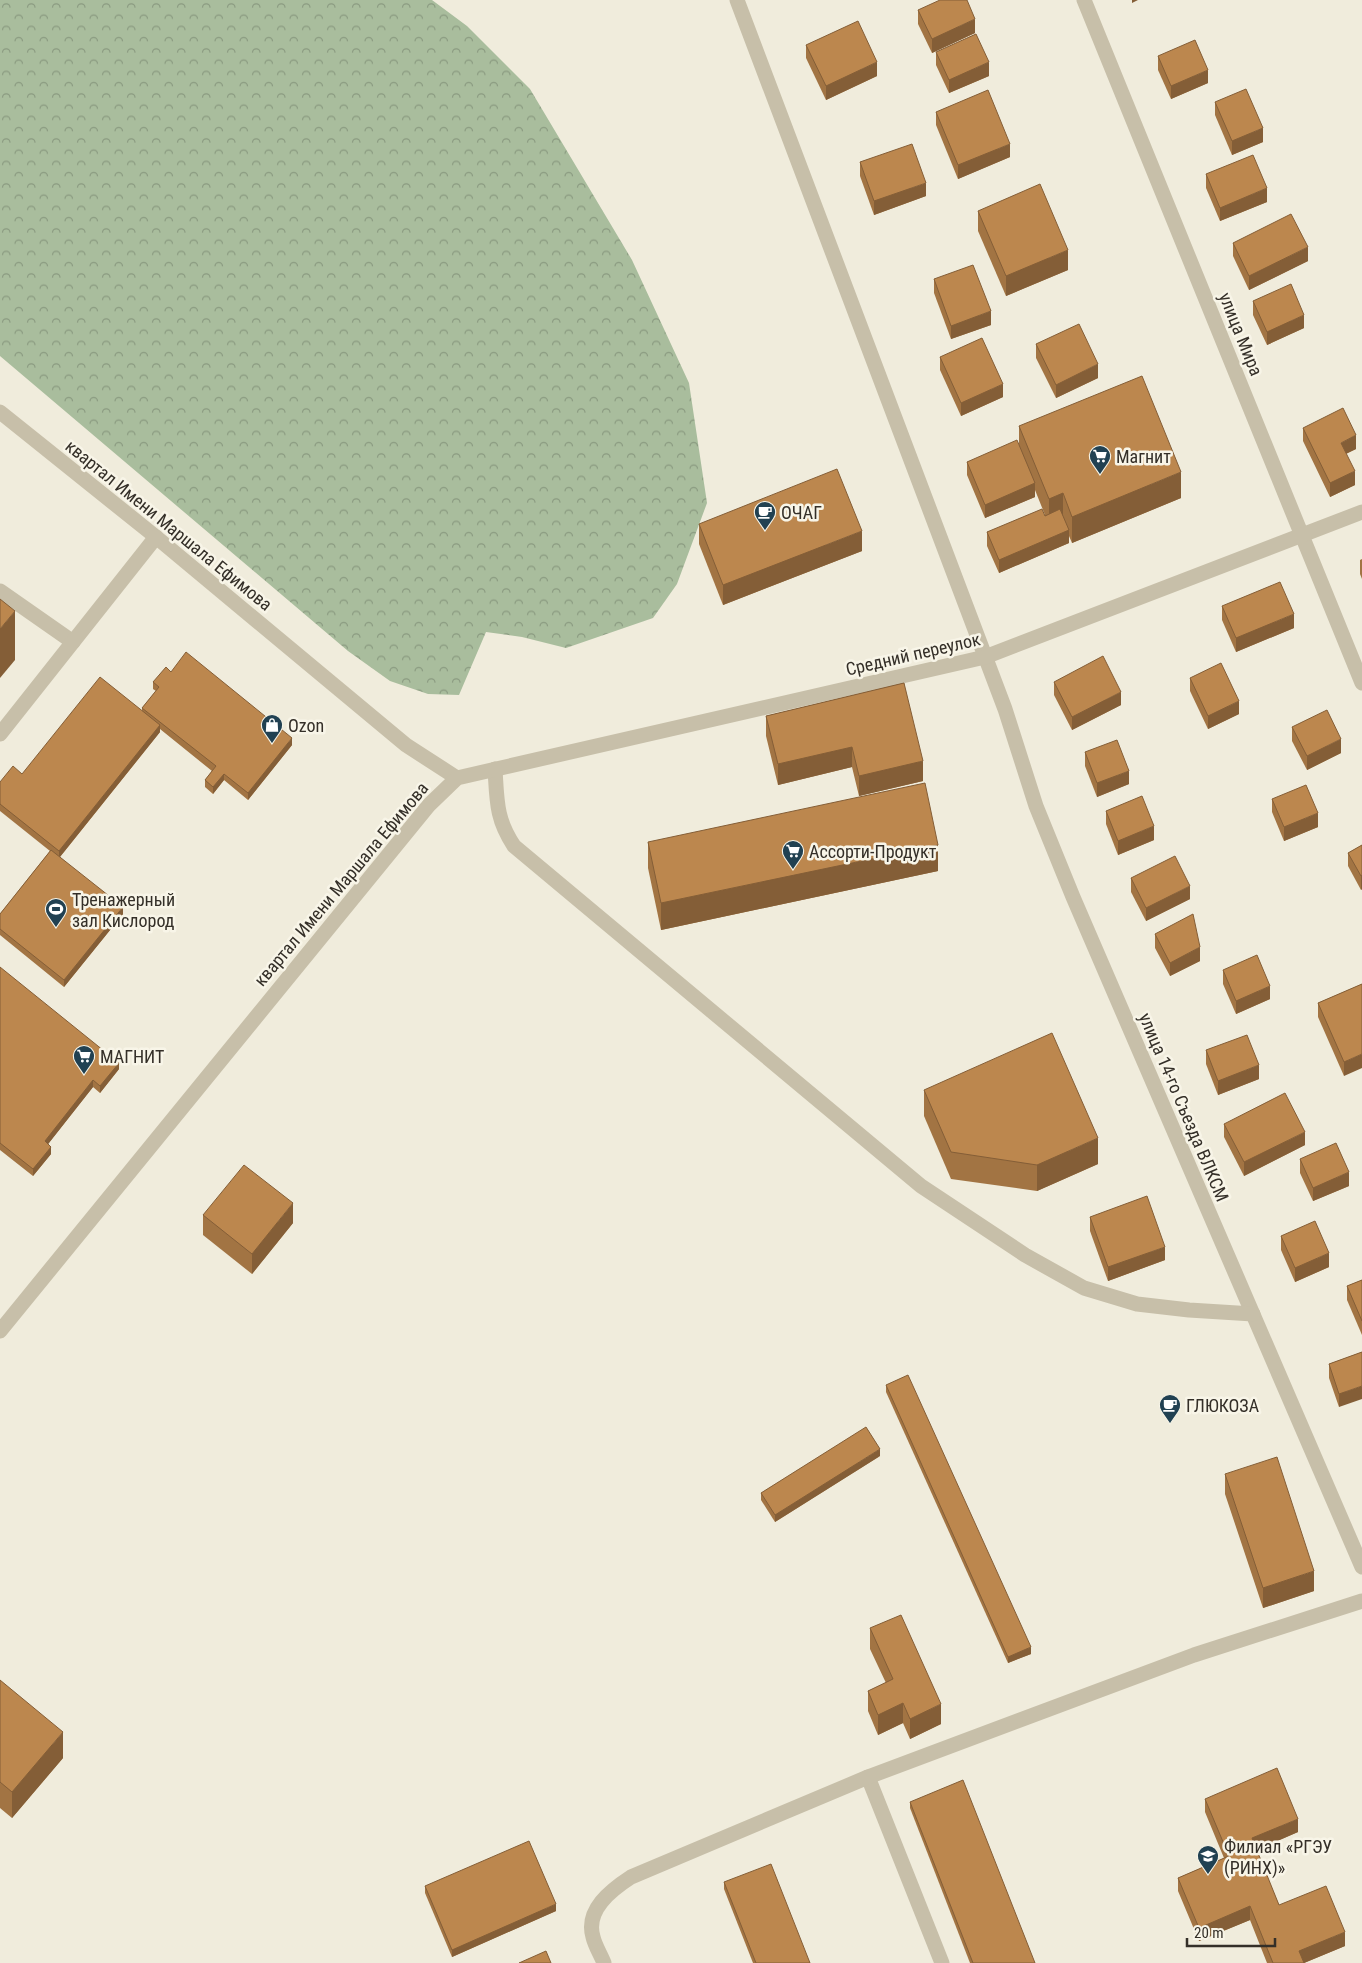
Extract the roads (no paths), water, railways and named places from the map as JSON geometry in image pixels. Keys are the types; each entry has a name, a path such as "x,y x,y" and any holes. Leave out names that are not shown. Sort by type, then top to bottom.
{"street":[{"name":"улица 14-го Съезда ВЛКСМ","path":"737,0 985,657 1036,806 1069,888 1362,1567"},
{"name":"улица Мира","path":"1084,0 1362,683"},
{"name":"квартал Имени Маршала Ефимова","path":"0,412 156,537 406,745 457,778 428,805 0,1331"},
{"name":"Средний переулок","path":"457,778 985,657 1362,512"},
{"path":"0,734 156,537"},
{"path":"0,591 73,642"},
{"path":"495,769 497,804 502,828 514,846 921,1186 1025,1255 1084,1288 1137,1304 1253,1314"},
{"path":"604,1963 592,1936 594,1913 608,1891 630,1877 868,1777 1194,1655 1362,1601"},
{"path":"868,1777 942,1963"}],"place":[{"name":"Магнит","path":"1100,475"},
{"name":"ОЧАГ","path":"765,531"},
{"name":"Ozon","path":"272,744"},
{"name":"Ассорти-Продукт","path":"793,870"},
{"name":"Тренажерный зал Кислород","path":"56,928"},
{"name":"МАГНИТ","path":"84,1075"},
{"name":"ГЛЮКОЗА","path":"1170,1424"},
{"name":"Филиал «РГЭУ (РИНХ)»","path":"1208,1875"}]}
